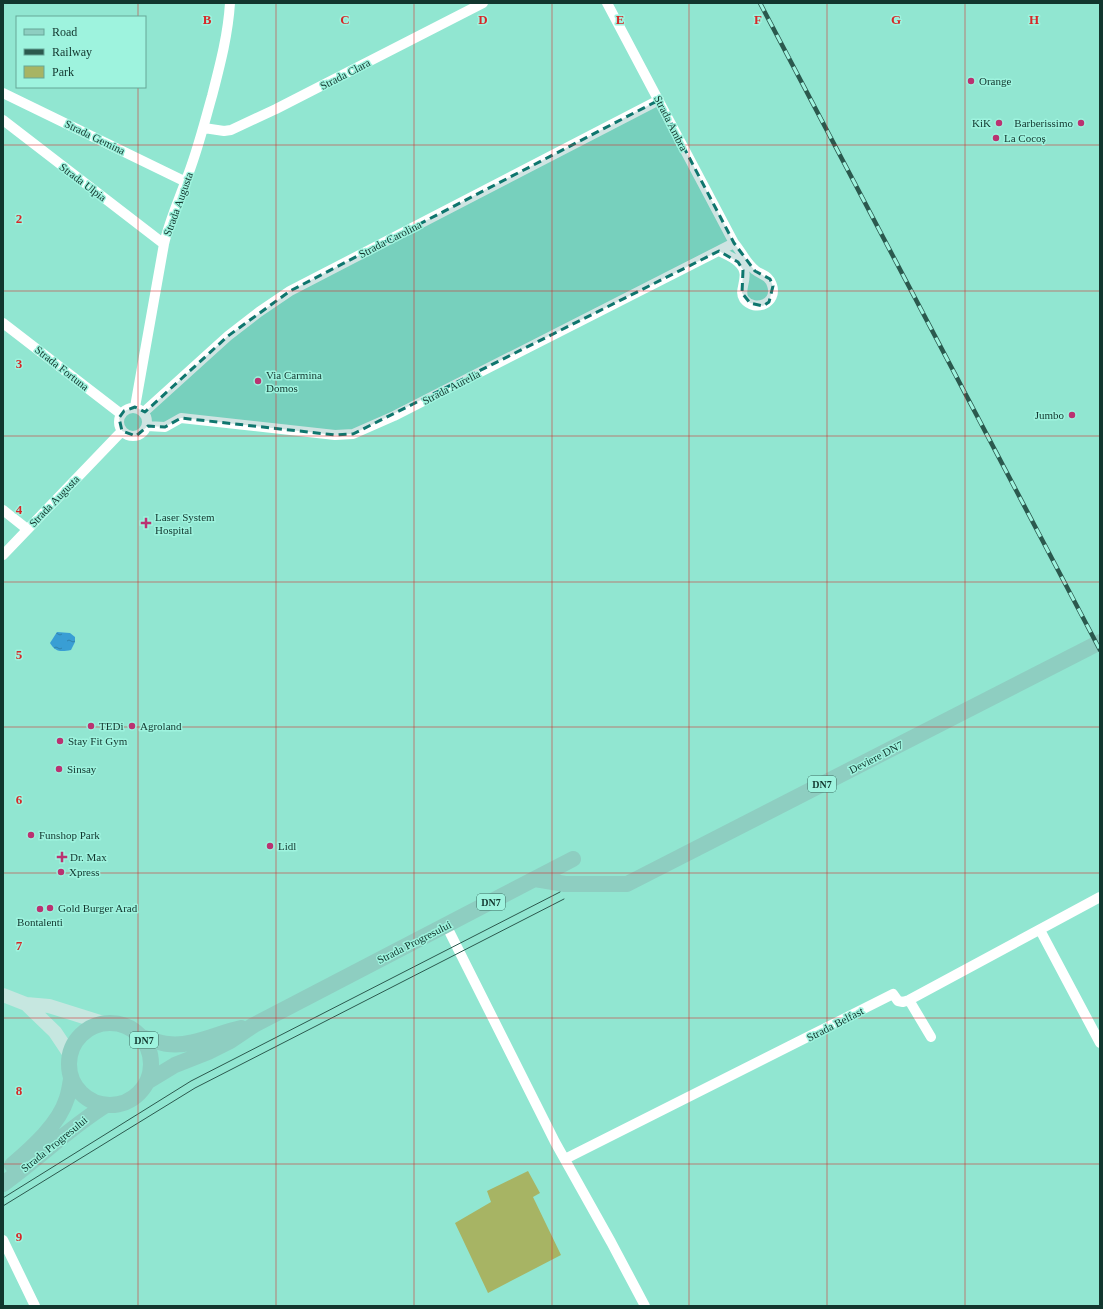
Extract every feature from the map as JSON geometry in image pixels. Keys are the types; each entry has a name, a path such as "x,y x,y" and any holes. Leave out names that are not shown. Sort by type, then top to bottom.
{"main road":[{"name":"Deviere DN7","path":"535,879 565,884 627,884 1100,642"},
{"name":"Strada Progresului","path":"147,1082 175,1066 230,1041 254,1025 573,859"},
{"name":"DN7","path":"103,1023 117,1023 136,1032 141,1037 147,1046 150,1059 150,1072 147,1082 140,1092 130,1100 118,1104 106,1105 88,1100 81,1094 71,1079 68,1069 72,1046 82,1033 89,1028 103,1023"},
{"name":"Strada Progresului","path":"141,1037 168,1044 180,1044 254,1025"},
{"name":"Strada Progresului","path":"3,1173 29,1150 56,1120 68,1097 71,1079"},
{"name":"Strada Progresului","path":"3,1184 30,1164 87,1117 106,1105"}],"street":[{"name":"Strada Augusta","path":"140,410 164,244 168,228 186,182 204,128 221,61 229,21 230,3"},
{"name":"Strada Clara","path":"204,128 224,131 231,130 276,109 483,3"},
{"name":"Strada Ambra","path":"607,3 734,243 755,270 770,279 773,286 773,294 769,302 763,306 756,305 750,303 744,298 742,293 745,275 743,270 738,262 719,251"},
{"name":"Strada Gemina","path":"3,93 186,182"},
{"name":"Strada Carolina","path":"140,410 258,312 290,291 659,100"},
{"name":"Strada Ulpia","path":"3,120 164,244"},
{"name":"Strada Aurelia","path":"147,426 165,427 181,418 335,435 354,434 408,409 734,243"},
{"name":"Strada Fortuna","path":"3,323 121,414"},
{"path":"127,408 140,410 147,418 147,426 143,432 136,436 128,435 122,430 119,422 121,414 127,408"},
{"name":"Strada Augusta","path":"3,555 122,430"},
{"path":"3,510 27,529"},
{"path":"930,1037 909,1000 1100,897"},
{"path":"446,925 555,1142 645,1306"},
{"path":"1040,930 1100,1042"},
{"name":"Strada Belfast","path":"565,1159 893,994 898,1001 903,1002 909,1000"},
{"path":"3,995 26,1004 49,1006 103,1023"},
{"path":"26,1004 56,1032 70,1053"},
{"path":"3,1240 35,1306"}],"highlighted area":[{"path":"659,100 734,243 755,271 770,279 773,286 769,302 763,306 750,303 742,293 743,270 738,262 719,251 353,434 335,435 181,418 165,427 148,426 136,436 122,431 119,418 124,411 135,407 145,412 228,336 290,291"}],"green space":[{"path":"528,1171 540,1193 533,1197 561,1255 488,1293 455,1223 491,1202 487,1191"}],"water":[{"path":"57,632 70,633 75,637 75,642 71,650 59,651 52,646 50,643"}],"tram line":[{"path":"3,1198 191,1081 560,892"},
{"path":"3,1206 195,1088 564,899"}],"railway":[{"path":"760,3 1100,650"}],"place":[{"name":"Orange","path":"971,81"},
{"name":"KiK","path":"999,123"},
{"name":"Barberissimo","path":"1081,123"},
{"name":"La Cocoș","path":"996,138"},
{"name":"Via Carmina Domos","path":"258,381"},
{"name":"Jumbo","path":"1072,415"},
{"name":"Laser System Hospital","path":"146,523"},
{"name":"TEDi","path":"91,726"},
{"name":"Agroland","path":"132,726"},
{"name":"Stay Fit Gym","path":"60,741"},
{"name":"Sinsay","path":"59,769"},
{"name":"Funshop Park","path":"31,835"},
{"name":"Lidl","path":"270,846"},
{"name":"Dr. Max","path":"62,857"},
{"name":"Xpress","path":"61,872"},
{"name":"Gold Burger Arad","path":"50,908"},
{"name":"Bontalenti","path":"40,909"}]}
